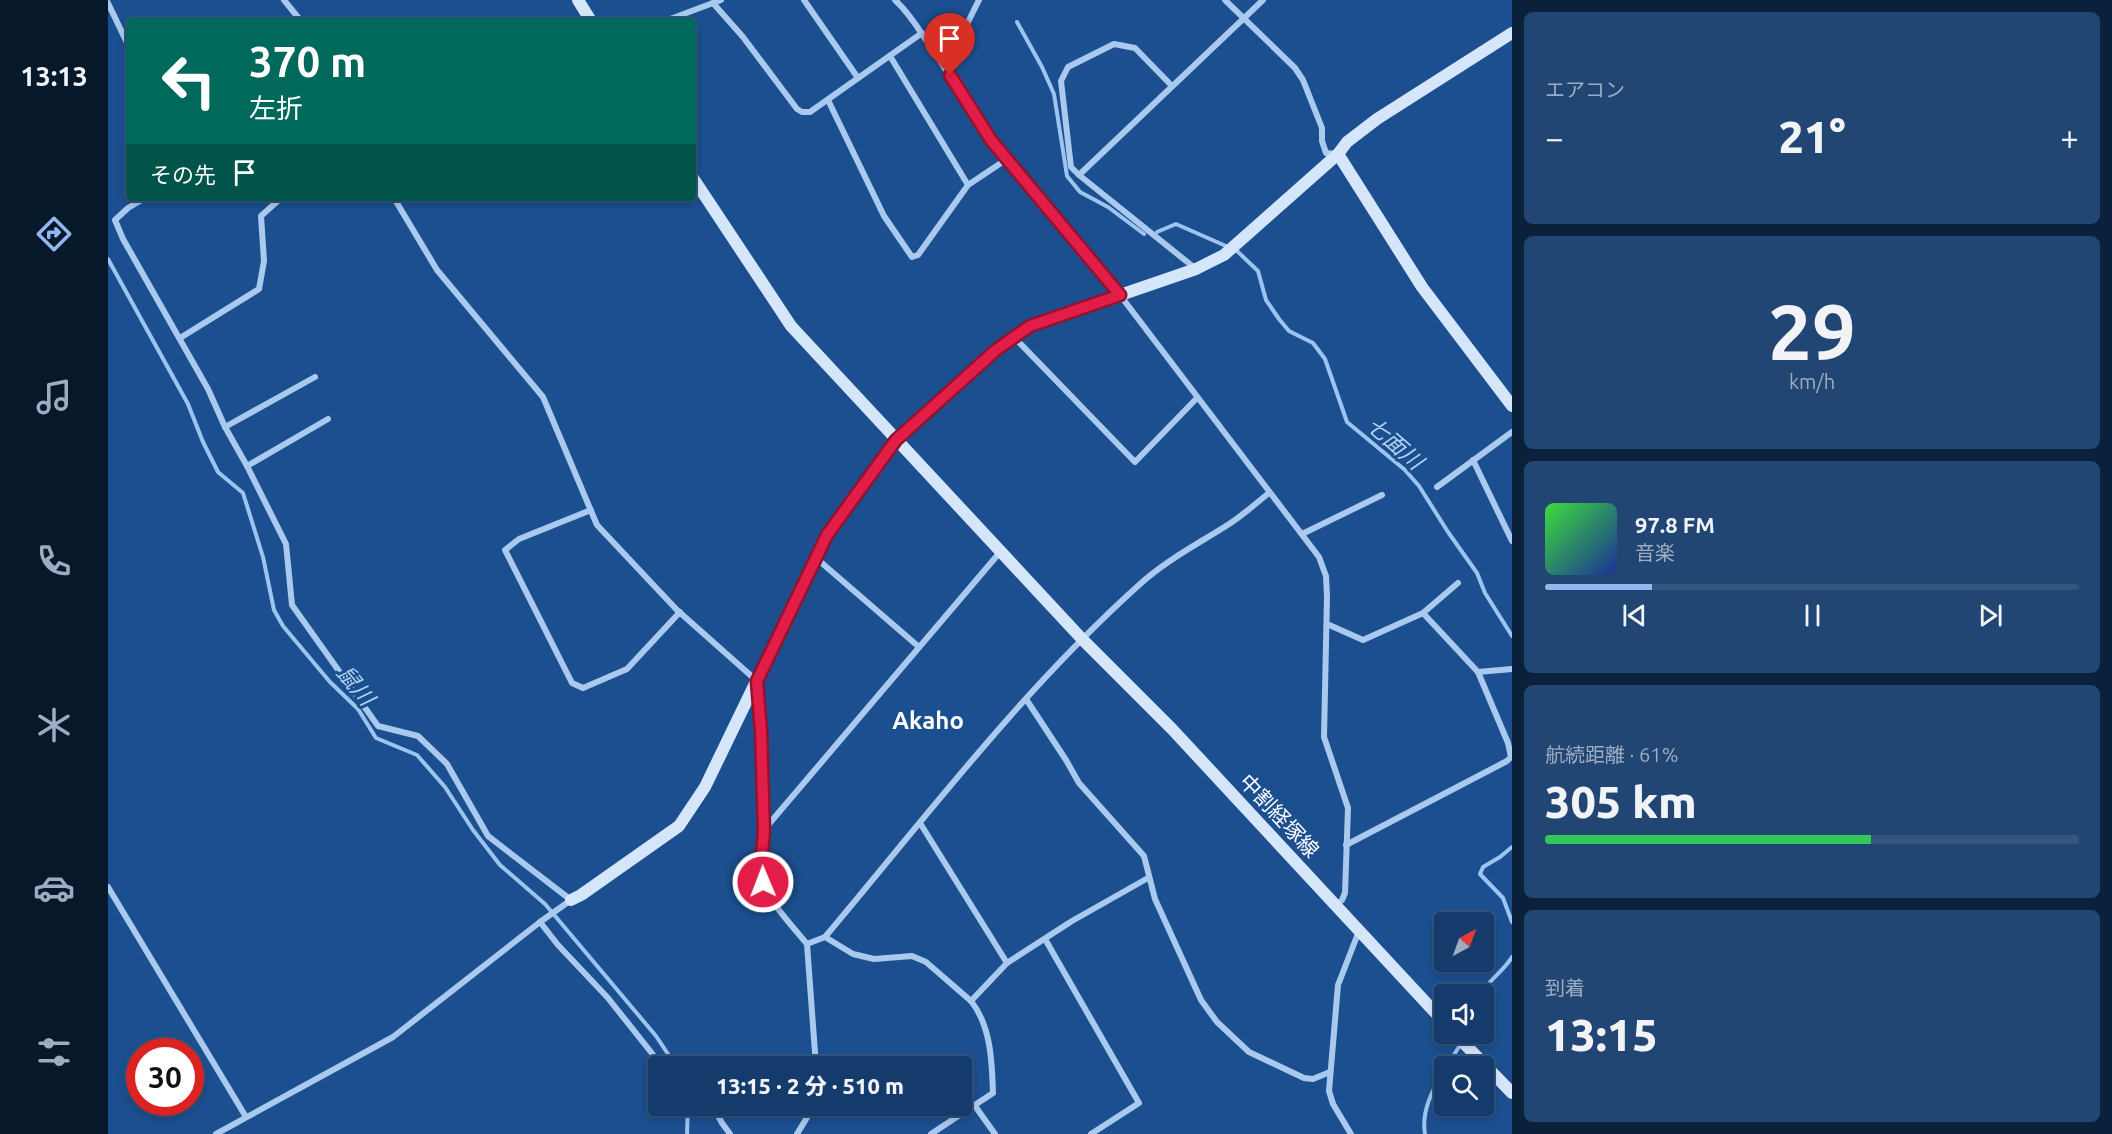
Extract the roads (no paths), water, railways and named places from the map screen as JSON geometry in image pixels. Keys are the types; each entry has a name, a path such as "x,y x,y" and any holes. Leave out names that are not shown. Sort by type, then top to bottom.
{"street":[{"path":"284,0 299,18"},
{"path":"578,0 589,18"},
{"path":"673,18 721,0"},
{"path":"804,0 858,78"},
{"path":"895,0 906,10 940,59 978,122 1120,295 1319,558 1326,576 1324,737 1348,808 1345,893 1336,906"},
{"path":"940,59 967,24 979,0"},
{"path":"1225,0 1294,68 1303,80 1322,129 1322,141 1326,153 1338,154"},
{"path":"1079,175 1263,0"},
{"path":"108,3 126,41"},
{"path":"713,3 743,37 797,109 802,112 810,112 922,33"},
{"path":"216,1134 393,1037 542,920 679,826 705,788 827,535 896,440 996,350 1030,326 1196,269 1224,255 1338,154 1347,142 1377,119 1512,33"},
{"path":"1172,86 1134,48 1114,44 1068,67 1060,81 1071,167 1196,269"},
{"path":"890,56 968,185"},
{"path":"828,100 884,216 912,257 918,255 968,185 1007,159"},
{"path":"1338,154 1422,287 1512,406"},
{"name":"中割経塚線","path":"696,183 790,326 1082,639 1172,729 1434,1011"},
{"path":"140,201 115,220 208,389 225,427 286,544 292,605 378,726 418,735 447,764 488,836 571,900"},
{"path":"180,338 259,289 264,261 261,216 277,201"},
{"path":"396,201 437,270 543,396 597,525 680,612 757,681 764,831 760,874 777,908 807,944 815,1056"},
{"path":"1014,338 1135,462 1197,398"},
{"path":"225,427 315,376"},
{"path":"247,466 328,419"},
{"path":"1437,487 1512,432"},
{"path":"1473,459 1512,541"},
{"path":"807,944 825,937 989,739 1082,639 1165,564 1228,525 1269,493"},
{"path":"1302,534 1382,495"},
{"path":"591,510 519,539 505,550 572,683 583,688 627,669 680,612"},
{"path":"764,831 1002,551"},
{"path":"815,558 919,647"},
{"path":"1327,624 1363,640 1423,613 1458,583"},
{"path":"1346,845 1511,757 1508,743 1478,672 1423,613"},
{"path":"1478,672 1512,669"},
{"path":"1026,699 1079,783 1144,856 1155,899 1201,1000 1231,1036 1249,1052 1304,1078 1313,1079 1330,1072"},
{"path":"920,823 1007,963"},
{"path":"971,1000 1007,963 1072,921 1148,878"},
{"path":"108,887 246,1117"},
{"path":"542,920 558,945 608,998 654,1056"},
{"path":"1351,1134 1333,1104 1329,1091 1338,985 1359,931"},
{"path":"825,937 853,954 874,959 912,956 926,962 971,1000 977,1008 987,1035 992,1061 993,1094 932,1134"},
{"path":"1045,939 1139,1103 1091,1134"},
{"path":"1466,1044 1512,1093"},
{"path":"975,1106 995,1134"},
{"path":"718,1116 730,1134"},
{"path":"797,1134 808,1116"}],"waterway":[{"name":"七面川","path":"1017,22 1054,94 1067,176 1080,192 1108,207 1144,234"},
{"name":"七面川","path":"1157,232 1176,224 1226,246"},
{"name":"七面川","path":"1237,251 1258,271 1266,300 1279,319 1289,331 1313,343 1325,359 1347,422 1405,470 1419,486 1477,573 1485,593 1512,636"},
{"name":"鼠川","path":"108,259 188,404 218,472 243,493 263,557 274,610 283,626 330,682 358,709 376,738 417,755 445,787 473,830 500,865 545,904 656,1036 669,1056"},
{"name":"七面川","path":"1512,847 1483,867 1480,874 1503,898 1512,922"},
{"name":"七面川","path":"1489,984 1512,957"},
{"name":"七面川","path":"1453,1056 1461,1044"},
{"name":"七面川","path":"1425,1134 1426,1109 1434,1089"},
{"name":"鼠川","path":"687,1134 688,1116"}],"district":[{"name":"Akaho","path":"928,721"}]}
